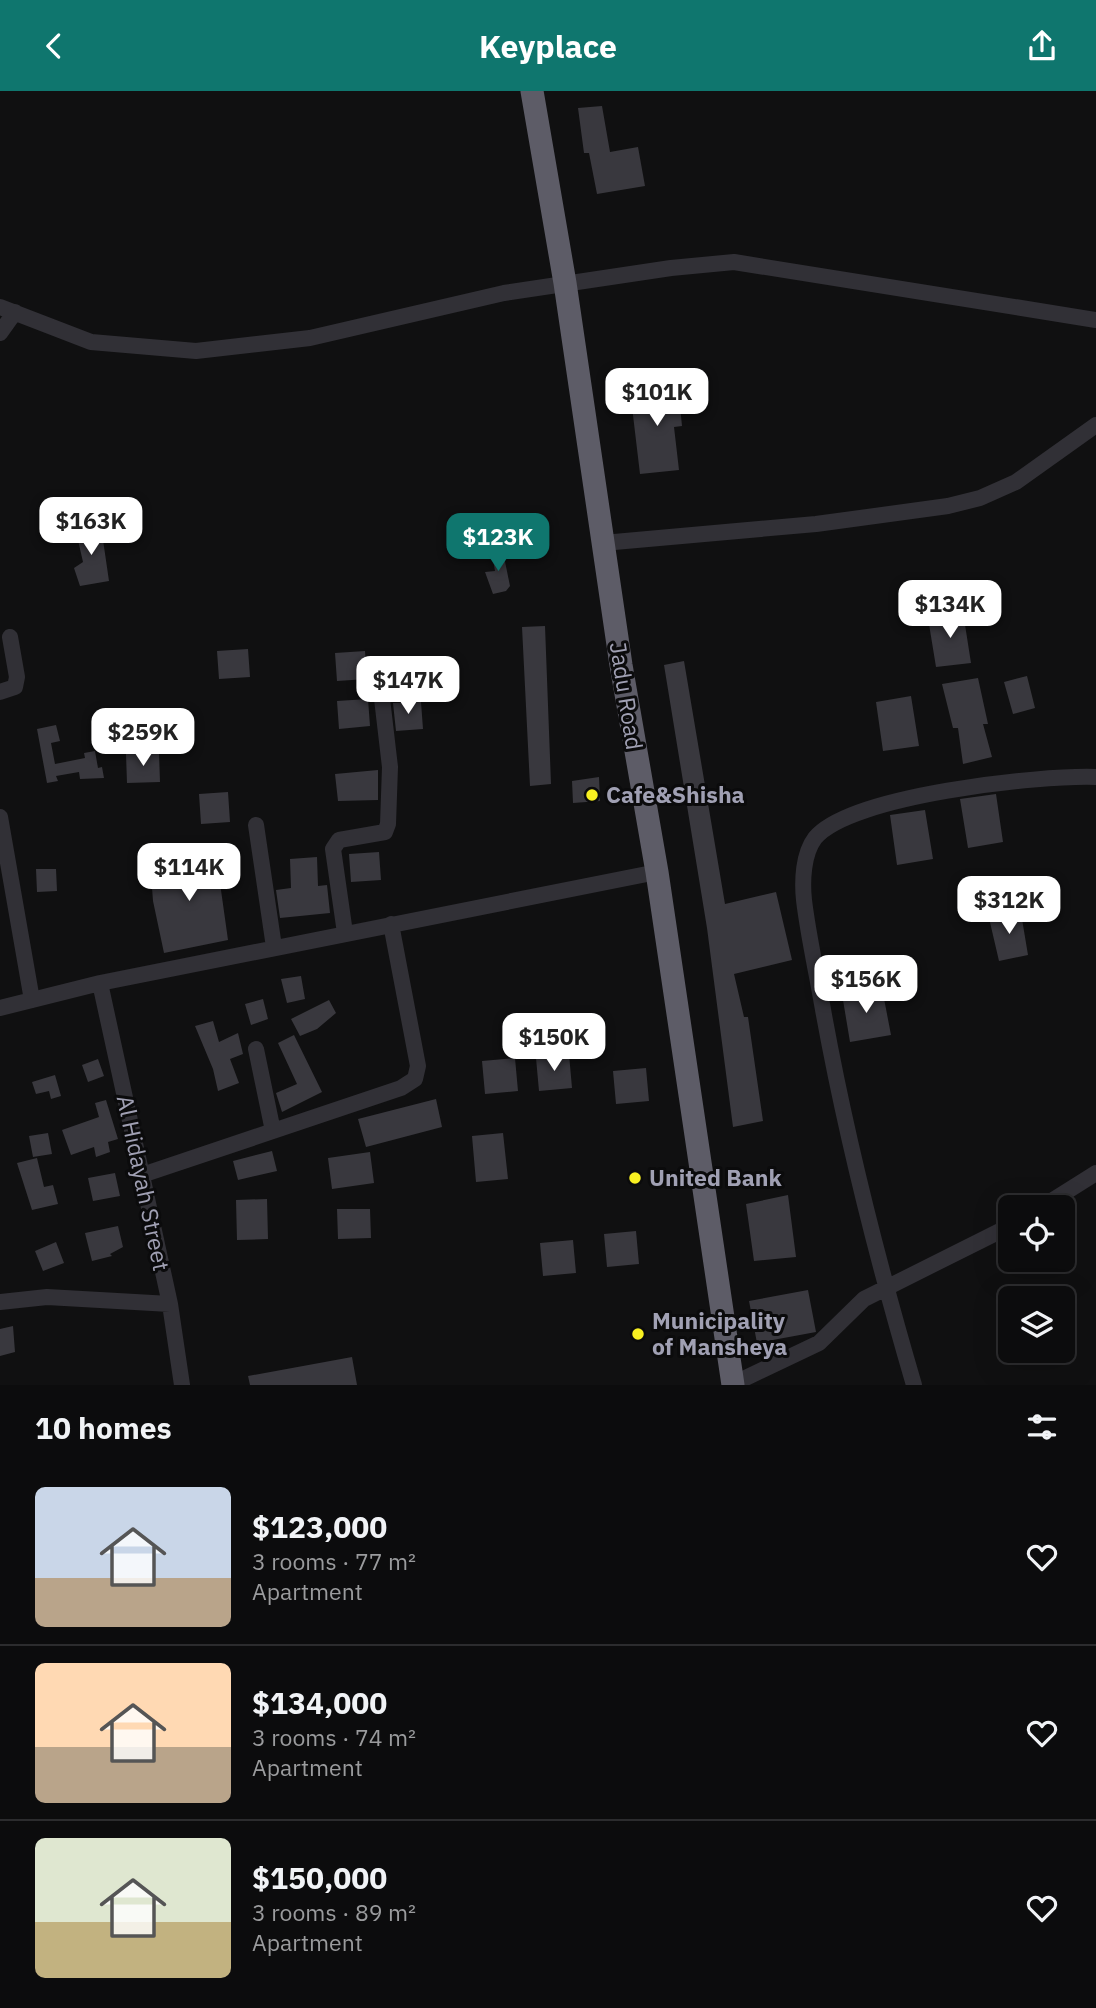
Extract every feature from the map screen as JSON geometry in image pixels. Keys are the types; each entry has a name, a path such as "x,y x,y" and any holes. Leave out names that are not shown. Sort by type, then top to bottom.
{"highway":[{"name":"Jadu Road","path":"532,91 565,283 603,543 657,872 733,1384"}],"street":[{"path":"0,333 8,309 91,342 196,351 310,338 504,293 734,262 1096,320"},
{"path":"603,543 816,524 948,506 980,498 1016,482 1096,425"},
{"path":"0,692 15,687 17,677 9,637"},
{"path":"345,933 333,849 339,840 385,832 388,824 390,767 379,673"},
{"path":"914,1385 885,1288 839,1098 804,899 804,874 811,845 835,823 926,796 1024,779 1096,777"},
{"path":"0,817 32,1000"},
{"path":"256,825 274,947"},
{"path":"0,1008 100,983 657,872"},
{"path":"142,1175 401,1088 415,1079 418,1066 391,924"},
{"name":"Al Hidayah Street","path":"100,983 170,1304 182,1385"},
{"path":"256,1049 273,1131"},
{"path":"1061,1195 1096,1173"},
{"path":"733,1384 819,1343 855,1305 998,1232"},
{"path":"0,1302 47,1297 170,1304"}],"building":[{"path":"602,106 610,152 638,147 645,186 597,194 589,153 584,153 578,108"},
{"path":"678,385 682,426 674,427 679,470 640,474 630,390"},
{"path":"96,526 102,533 109,581 80,586 74,568 83,562 75,527"},
{"path":"502,547 510,586 506,591 493,594 485,572 495,571 491,549"},
{"path":"963,612 971,663 936,667 928,618"},
{"path":"545,626 551,784 530,786 522,627"},
{"path":"248,649 250,677 219,679 217,651"},
{"path":"365,651 367,679 337,681 335,653"},
{"path":"684,661 725,904 776,892 792,960 734,974 744,1017 748,1017 763,1121 733,1127 707,928 664,665"},
{"path":"1027,676 1035,708 1013,714 1004,682"},
{"path":"978,678 988,724 983,724 992,757 963,764 958,728 953,728 942,684"},
{"path":"911,696 919,746 883,751 876,702"},
{"path":"368,699 370,726 339,729 337,701"},
{"path":"421,702 423,729 396,731 393,703"},
{"path":"56,725 60,741 51,743 55,764 85,758 84,753 95,751 98,768 102,767 104,778 80,779 79,772 56,776 58,781 47,783 37,729"},
{"path":"159,753 160,782 127,783 126,754"},
{"path":"378,770 378,800 338,801 335,774"},
{"path":"599,777 600,801 573,803 572,781"},
{"path":"228,792 230,822 201,824 199,794"},
{"path":"996,794 1003,842 968,848 960,799"},
{"path":"925,810 933,859 897,865 890,815"},
{"path":"379,852 381,880 351,882 349,854"},
{"path":"317,857 318,886 327,885 330,913 280,918 276,890 291,888 290,859"},
{"path":"191,858 191,864 224,858 225,883 220,883 228,940 164,953 153,901 150,861"},
{"path":"36,869 56,869 57,891 37,892"},
{"path":"1021,913 1028,955 999,961 989,918"},
{"path":"301,976 305,999 287,1003 281,979"},
{"path":"882,988 891,1035 850,1042 842,994"},
{"path":"263,999 268,1019 251,1025 245,1004"},
{"path":"329,1000 336,1013 317,1029 300,1036 291,1019"},
{"path":"213,1021 219,1042 238,1033 243,1054 230,1059 239,1083 218,1091 213,1069 195,1026"},
{"path":"294,1035 322,1092 282,1112 276,1093 297,1084 278,1043"},
{"path":"569,1054 572,1088 539,1091 536,1058"},
{"path":"515,1058 518,1091 485,1094 482,1061"},
{"path":"98,1059 104,1076 88,1082 82,1065"},
{"path":"646,1068 649,1101 616,1104 613,1071"},
{"path":"55,1075 61,1096 51,1099 49,1091 36,1094 32,1082"},
{"path":"436,1099 442,1127 366,1147 358,1119"},
{"path":"106,1100 118,1139 108,1142 110,1152 96,1157 94,1147 71,1155 62,1130 99,1117 95,1103"},
{"path":"48,1133 52,1154 33,1157 29,1136"},
{"path":"503,1133 508,1179 476,1182 472,1136"},
{"path":"272,1151 277,1171 238,1180 233,1161"},
{"path":"370,1152 374,1183 332,1189 328,1158"},
{"path":"37,1158 44,1187 53,1185 58,1204 32,1210 17,1163"},
{"path":"115,1173 120,1196 93,1201 88,1178"},
{"path":"788,1195 796,1257 754,1261 746,1204"},
{"path":"267,1199 268,1239 237,1240 236,1200"},
{"path":"337,1209 370,1209 371,1238 338,1239"},
{"path":"118,1226 123,1247 110,1254 112,1256 92,1261 85,1233"},
{"path":"636,1231 639,1264 607,1267 604,1234"},
{"path":"573,1240 576,1273 543,1276 540,1243"},
{"path":"56,1242 64,1263 43,1271 35,1251"},
{"path":"808,1290 816,1332 757,1343 749,1301"},
{"path":"13,1326 15,1352 0,1356 0,1329"},
{"path":"352,1357 357,1385 250,1385 248,1376"}],"place":[{"name":"Cafe&Shisha","path":"592,795"},
{"name":"United Bank","path":"635,1178"},
{"name":"Municipality of Mansheya","path":"638,1334"}]}
